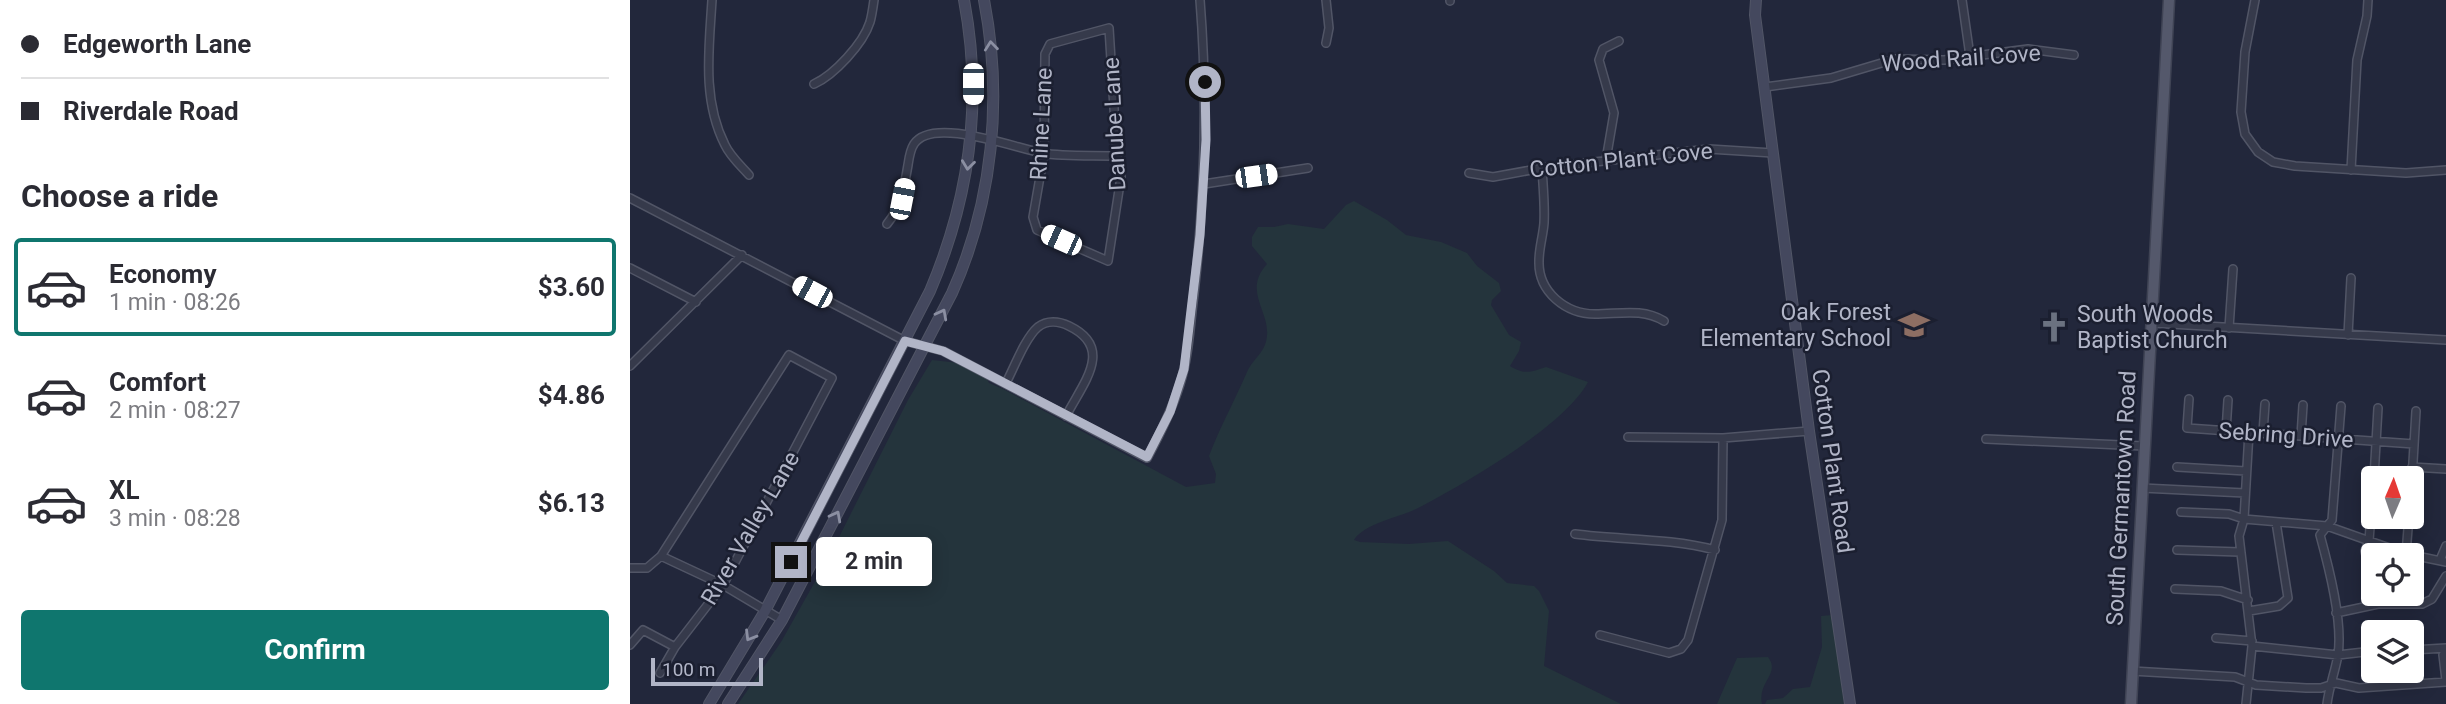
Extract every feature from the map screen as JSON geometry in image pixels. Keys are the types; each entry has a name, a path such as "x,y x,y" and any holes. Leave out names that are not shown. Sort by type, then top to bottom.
{"main road":[{"name":"South Germantown Road","path":"2131,704 2169,0"}],"street":[{"path":"712,0 709,64 711,105 726,147 749,175"},
{"path":"814,84 830,75 861,39 870,22 874,0"},
{"path":"709,704 765,611 905,341 930,291 954,229 966,180 971,136 973,84 964,0"},
{"path":"728,704 782,620 953,293 968,256 985,187 991,140 993,66 984,0"},
{"path":"630,198 905,341 943,351 1147,457 1170,412 1184,369 1200,235 1206,102 1200,0"},
{"path":"1325,0 1329,29 1326,43"},
{"name":"Cotton Plant Road","path":"1748,0 1755,15"},
{"name":"Cotton Plant Road","path":"1756,0 1755,15 1809,431 1850,704"},
{"path":"1962,0 1970,56"},
{"path":"2255,0 2245,52 2241,111 2245,134 2252,147 2264,157 2284,164 2420,173 2446,170"},
{"path":"2351,170 2357,60 2368,0"},
{"name":"Rhine Lane","path":"1108,261 1037,230 1033,217 1044,153 1045,54 1050,44 1109,28"},
{"name":"Danube Lane","path":"1108,261 1121,177 1117,156 1109,28"},
{"path":"1605,160 1614,113 1599,60 1603,49 1619,41"},
{"name":"Wood Rail Cove","path":"1765,88 1831,78 1895,59 1944,60 2028,49 2074,55"},
{"path":"887,224 895,215 902,199 910,156 920,137 937,132 971,136 1044,153 1117,156"},
{"name":"Cotton Plant Cove","path":"1469,173 1493,177 1542,168 1709,149 1773,153"},
{"path":"1542,168 1544,215 1539,262 1540,273 1549,292 1567,309 1578,313 1644,313 1664,321"},
{"path":"1204,184 1308,169"},
{"path":"630,366 743,255"},
{"path":"630,268 696,302"},
{"path":"2229,328 2233,269"},
{"path":"2348,335 2351,278"},
{"path":"1006,383 1037,328 1049,322 1056,322 1079,331 1090,340 1093,357 1089,371 1066,416"},
{"path":"2153,323 2446,341"},
{"name":"River Valley Lane","path":"660,673 675,647 723,585 832,377 789,355 661,556"},
{"name":"Sebring Drive","path":"2189,399 2187,428 2414,444"},
{"path":"2226,431 2228,400"},
{"path":"2263,433 2265,404"},
{"path":"2301,436 2303,405"},
{"path":"2327,704 2329,685 2338,654 2330,569 2320,535 2332,520 2341,406"},
{"path":"2375,466 2378,408"},
{"path":"2412,466 2416,411"},
{"path":"1628,437 1723,439 1809,431"},
{"path":"2246,704 2252,643 2239,536 2244,519 2249,432"},
{"path":"1600,635 1664,653 1675,653 1691,634 1715,551 1724,506 1723,439"},
{"path":"1986,439 2144,446"},
{"path":"2177,467 2246,471"},
{"path":"2424,468 2446,469"},
{"path":"2142,488 2245,493"},
{"path":"2181,512 2229,514 2244,519 2327,526 2375,543"},
{"path":"2249,611 2280,606 2288,598 2276,522"},
{"path":"2369,541 2370,529"},
{"path":"1575,534 1674,541 1715,551"},
{"path":"2424,558 2443,561 2446,546"},
{"path":"2177,550 2240,552"},
{"path":"630,568 647,568 661,556 723,585 782,620"},
{"path":"2424,603 2432,598 2446,576"},
{"path":"2175,589 2221,591 2248,600"},
{"path":"2336,614 2370,606"},
{"path":"630,645 643,630 675,647"},
{"path":"2216,638 2338,654 2361,652"},
{"path":"2132,671 2235,677 2269,687 2318,688 2336,683 2363,688 2446,681 2443,655 2446,649 2424,650"}],"shaded area":[{"path":"1354,201 1387,220 1406,235 1441,242 1467,253 1477,266 1499,283 1501,291 1491,305 1509,335 1521,342 1510,366 1528,372 1546,367 1588,382 1576,399 1557,417 1510,453 1416,509 1365,530 1354,540 1409,544 1448,541 1494,571 1507,583 1534,586 1549,611 1544,666 1621,704 738,704 781,642 830,555 908,400 932,360 959,363 987,379 989,383 1186,487 1215,483 1216,474 1209,456 1249,368 1265,345 1267,334 1257,285 1267,264 1252,246 1252,237 1258,227 1288,224 1324,229 1346,205"},
{"path":"1832,615 1844,704 1765,704 1767,700 1783,698 1793,689 1810,687 1822,647 1821,616"},
{"path":"1768,657 1772,668 1761,696 1762,704 1717,704 1737,658"}],"place":[{"name":"Oak Forest Elementary School","path":"1914,325"},
{"name":"South Woods Baptist Church","path":"2054,327"}],"route":[{"path":"791,562 905,341 943,351 1147,457 1170,412 1184,369 1200,235 1206,140 1205,82"}]}
